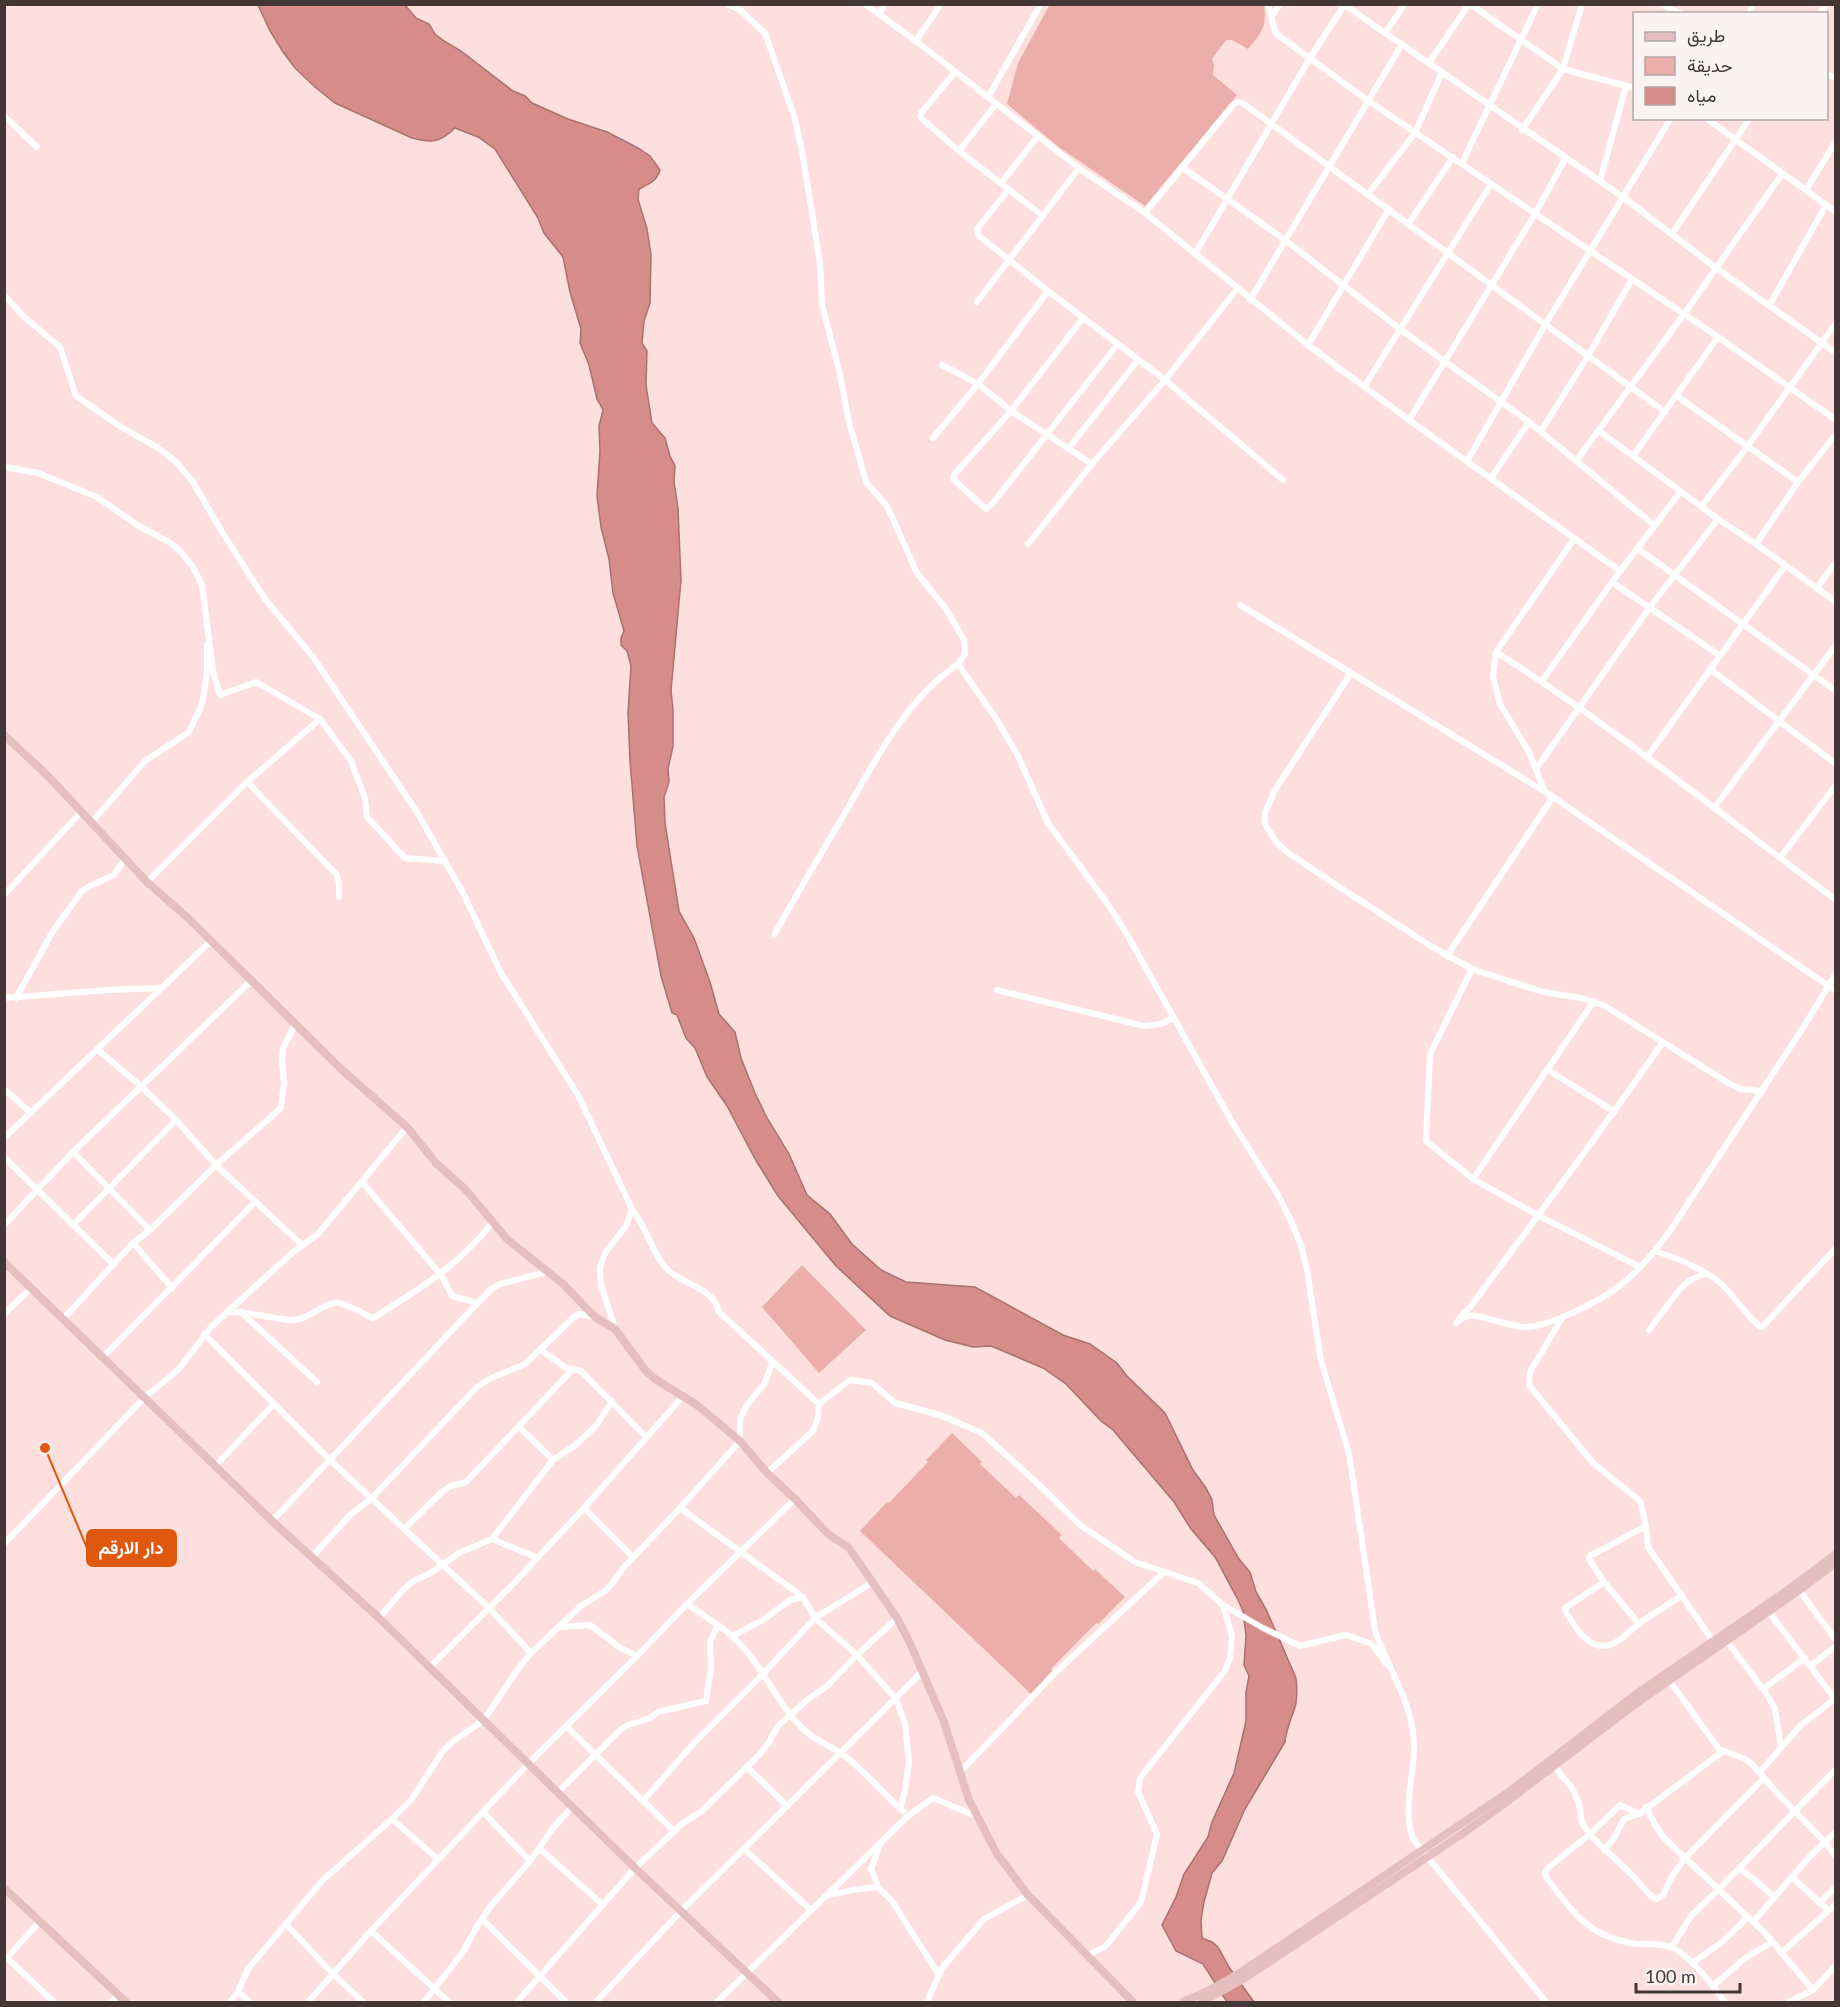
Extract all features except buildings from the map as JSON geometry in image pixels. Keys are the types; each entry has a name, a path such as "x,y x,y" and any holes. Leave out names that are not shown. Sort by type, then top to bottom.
{"street":[{"path":"727,4 740,10 765,33 796,126 820,263 822,305 849,422 866,482 887,506 917,573 946,609 964,640 965,654 958,664 924,691 879,753 774,935"},
{"path":"865,4 1079,168 1145,213 1308,345 1620,571"},
{"path":"879,15 885,4"},
{"path":"915,41 941,4"},
{"path":"988,97 1039,7 1031,4"},
{"path":"1268,4 1275,31 1367,100 1718,337 1836,420"},
{"path":"1272,16 1280,4"},
{"path":"1385,33 1405,4"},
{"path":"1429,63 1470,4 1563,69 1633,88"},
{"path":"1462,164 1538,4"},
{"path":"1522,129 1563,69 1582,4"},
{"path":"1195,254 1229,200 1310,58 1344,5 1623,197 1716,268 1836,353"},
{"path":"1250,300 1402,44"},
{"path":"955,72 920,116 959,151 1043,216"},
{"path":"1368,194 1415,133 1442,72"},
{"path":"1600,181 1626,86"},
{"path":"1145,213 1233,105 1238,102 1409,223 1665,412"},
{"path":"959,151 996,104"},
{"path":"4,116 37,147"},
{"path":"1467,461 1545,325 1670,120"},
{"path":"1709,120 1836,212"},
{"path":"1672,234 1749,120"},
{"path":"1001,183 1038,136"},
{"path":"1806,190 1836,141"},
{"path":"1409,223 1453,158"},
{"path":"1409,420 1535,214 1565,159"},
{"path":"1182,167 1285,240 1400,329 1541,431 1654,525"},
{"path":"977,302 1079,168"},
{"path":"1576,461 1684,314 1782,174"},
{"path":"1364,387 1491,184"},
{"path":"1009,189 976,232 1048,291 1165,380 1283,480"},
{"path":"1769,306 1826,205"},
{"path":"1308,345 1389,209"},
{"path":"1541,431 1588,356 1632,279"},
{"path":"1028,544 1092,464 1165,380 1237,289"},
{"path":"933,438 978,384 1048,291"},
{"path":"4,295 24,317 60,348 76,396 121,427 160,449 176,462 193,482 265,599 313,657 417,812 463,893 501,973 578,1095 632,1209 645,1229 660,1261 677,1277 710,1295 719,1312 819,1404"},
{"path":"1083,318 1011,411 953,477 986,509 1117,345"},
{"path":"1701,507 1836,323"},
{"path":"1633,456 1718,337"},
{"path":"1068,449 1138,360"},
{"path":"942,365 978,384 1046,436 1092,464"},
{"path":"1677,396 1798,482"},
{"path":"1491,478 1529,422"},
{"path":"1599,431 1680,492 1836,602"},
{"path":"1756,544 1798,482 1836,434"},
{"path":"4,467 38,473 97,497 137,525 169,542 194,567 202,585 213,671 220,694 256,682 320,719 351,761 366,798 367,816 405,858 444,861"},
{"path":"1542,681 1620,571 1680,492"},
{"path":"1536,769 1674,574 1718,519"},
{"path":"1545,792 1523,741 1500,704 1493,677 1496,652 1574,539"},
{"path":"1637,548 1836,691"},
{"path":"1817,588 1836,562"},
{"path":"1647,757 1785,566"},
{"path":"1612,582 1719,655"},
{"path":"1240,605 1553,797 1836,991"},
{"path":"92,822 145,761 189,732 202,704 207,673 206,623"},
{"path":"1714,808 1836,645"},
{"path":"1496,652 1542,681 1647,757 1836,900"},
{"path":"958,664 995,717 1017,754 1048,823 1107,903 1128,936 1232,1122 1278,1195 1301,1245 1321,1360 1349,1453 1375,1630 1398,1682 1409,1714 1414,1743 1407,1815 1409,1827 1413,1839 1546,2002"},
{"path":"1710,669 1836,764"},
{"path":"1351,674 1281,781 1266,813 1264,824 1276,843 1447,956 1472,969 1543,992 1594,1001 1730,1084 1741,1089 1762,1091"},
{"path":"147,882 247,782 320,719"},
{"path":"4,735 48,776 147,882 211,941 340,1068 407,1128 436,1163 466,1190 507,1239 562,1284 595,1317 615,1329"},
{"path":"247,782 337,874 339,897"},
{"path":"1780,858 1836,785"},
{"path":"1447,956 1553,797"},
{"path":"4,895 82,811"},
{"path":"16,998 53,931 81,892 114,875 125,859"},
{"path":"4,1138 211,941"},
{"path":"1472,969 1430,1054 1426,1137 1429,1144 1473,1179 1537,1215 1640,1267"},
{"path":"1663,1042 1615,1112 1456,1323 1471,1315 1515,1326 1526,1327 1548,1323 1611,1292 1628,1280 1655,1251 1762,1091 1836,973"},
{"path":"4,1225 73,1152 250,981"},
{"path":"4,998 160,988"},
{"path":"997,990 1144,1026 1161,1024 1173,1018"},
{"path":"1473,1179 1594,1001"},
{"path":"64,1318 133,1243 150,1230 216,1166 281,1108 284,1083 283,1048 296,1023"},
{"path":"97,1049 142,1087 176,1120 216,1166 302,1245"},
{"path":"1548,1070 1615,1112"},
{"path":"4,1089 31,1113"},
{"path":"73,1225 176,1120"},
{"path":"4,1544 145,1397 178,1370 204,1334 318,1233 407,1128"},
{"path":"73,1152 150,1230"},
{"path":"4,1157 113,1264"},
{"path":"362,1182 441,1275 452,1296 477,1303"},
{"path":"103,1357 256,1202"},
{"path":"632,1209 626,1226 605,1253 600,1268 601,1285 615,1329 646,1371 697,1405 740,1441 767,1473 828,1534 849,1548 897,1618 944,1722 969,1800 997,1854 1028,1895 1133,2002"},
{"path":"227,1312 240,1311 296,1320 332,1303 340,1303 373,1318 441,1275 476,1244 493,1222"},
{"path":"133,1243 172,1288"},
{"path":"1655,1251 1705,1273 1728,1290 1755,1323 1762,1327 1836,1248"},
{"path":"4,1262 272,1521 379,1618 635,1868 778,2002"},
{"path":"272,1521 490,1290 500,1284 546,1272"},
{"path":"1649,1330 1680,1289 1689,1281 1705,1273"},
{"path":"4,1314 31,1288"},
{"path":"240,1311 317,1382"},
{"path":"312,1557 351,1514 370,1499 477,1387 489,1379 519,1367 574,1317 580,1314 595,1317"},
{"path":"1562,1318 1530,1372 1529,1385 1593,1463 1640,1501 1648,1547 1715,1644"},
{"path":"204,1334 370,1499 489,1608 531,1653"},
{"path":"540,1349 566,1368 581,1371 646,1437"},
{"path":"230,2002 238,1992 248,1969 329,1873 411,1800 443,1751 484,1720 531,1653 581,1606 605,1591 633,1557 681,1508 740,1441 740,1419 747,1405 764,1384 773,1362"},
{"path":"404,1529 442,1491 466,1482 573,1369"},
{"path":"767,1473 813,1431 818,1418 819,1404 850,1380 872,1383 895,1403 940,1415 982,1433 1080,1525 1135,1562 1198,1583 1223,1605 1300,1646 1346,1635 1372,1644 1398,1682"},
{"path":"430,1667 538,1558 683,1396"},
{"path":"379,1618 407,1585 429,1574 459,1553 492,1539 553,1460 574,1446 596,1425 612,1401"},
{"path":"215,1466 274,1404"},
{"path":"519,1427 553,1460"},
{"path":"308,2002 371,1931 529,1763 795,1499"},
{"path":"584,1508 633,1557"},
{"path":"681,1508 803,1597 815,1618 857,1655 896,1698 905,1723 909,1762 900,1809"},
{"path":"1639,1624 1604,1582 1590,1562 1590,1556 1646,1526"},
{"path":"492,1539 538,1558"},
{"path":"1424,1853 1487,1816 1785,1592 1835,1559"},
{"path":"1202,2002 1424,1853 1510,1791 1639,1692 1715,1644 1726,1641 1769,1612 1835,1559"},
{"path":"961,1771 1055,1673 1163,1573"},
{"path":"643,1801 694,1743 815,1618 873,1582"},
{"path":"1604,1582 1565,1608 1581,1636 1600,1647 1617,1641 1682,1595"},
{"path":"1799,1590 1836,1640"},
{"path":"732,1636 763,1620 790,1600 803,1597"},
{"path":"687,1604 732,1636"},
{"path":"1086,1955 1106,1947 1141,1902 1157,1834 1138,1792 1140,1778 1224,1672 1230,1658 1232,1636 1223,1605"},
{"path":"1769,1612 1805,1658 1836,1708"},
{"path":"517,2002 635,1868 683,1823 702,1811 768,1744 778,1726 807,1700 827,1686 897,1618"},
{"path":"559,1627 590,1624 619,1647 637,1656"},
{"path":"558,1792 621,1729 650,1718 658,1712 706,1701 711,1668 710,1642 717,1625 732,1636 749,1654 790,1715 812,1736 841,1753 908,1816"},
{"path":"1726,1641 1763,1689 1775,1709 1781,1747"},
{"path":"1810,1666 1836,1646"},
{"path":"1763,1689 1805,1658"},
{"path":"596,2002 681,1911 922,1672"},
{"path":"1669,1680 1722,1752 1745,1760 1762,1775 1825,1842 1836,1857"},
{"path":"1554,1766 1572,1788 1579,1803 1582,1823 1590,1834 1652,1897 1657,1899 1663,1895 1672,1876 1685,1858 1762,1775 1781,1747 1800,1726 1833,1700"},
{"path":"566,1726 674,1831"},
{"path":"1604,1850 1614,1838 1624,1819 1639,1814 1722,1752"},
{"path":"747,1767 787,1806"},
{"path":"1672,1947 1691,1916 1836,1769"},
{"path":"717,2002 882,1840 908,1816 933,1798 976,1816"},
{"path":"1639,1814 1620,1805 1545,1872 1546,1876 1580,1920 1612,1940 1672,1947 1692,1963 1725,2002"},
{"path":"424,2002 463,1952 482,1919 573,1806"},
{"path":"1646,1807 1665,1839 1772,1941 1813,1990"},
{"path":"483,1812 530,1861"},
{"path":"392,1819 438,1859"},
{"path":"1692,1963 1750,1920 1836,1832"},
{"path":"882,1840 871,1869 878,1887 892,1901 939,1975"},
{"path":"540,1849 603,1905"},
{"path":"744,1849 811,1910"},
{"path":"1739,1869 1754,1879 1774,1898"},
{"path":"1792,1877 1828,1910"},
{"path":"1820,1903 1836,1886"},
{"path":"824,1897 878,1887"},
{"path":"4,1888 126,2002"},
{"path":"927,2002 942,1968 984,1918 1028,1895"},
{"path":"1781,1953 1832,1906 1836,1908"},
{"path":"482,1919 566,2002"},
{"path":"40,1921 6,1959 54,2002"},
{"path":"286,1924 363,2002"},
{"path":"371,1931 449,2002"},
{"path":"1713,1986 1744,1959 1772,1941"},
{"path":"1789,2002 1813,1990 1836,1965"},
{"path":"1183,2002 1216,1991"},
{"path":"238,1992 250,2002"},
{"path":"111,2002 118,1995"},
{"path":"42,2002 48,1996"}],"green space":[{"path":"1050,4 1264,5 1265,19 1262,29 1248,49 1232,40 1226,40 1212,59 1213,75 1237,95 1145,206 1060,148 1007,104 1018,63"},
{"path":"802,1265 866,1330 819,1373 762,1307"},
{"path":"952,1433 982,1462 980,1464 1016,1498 1019,1495 1062,1535 1059,1538 1093,1571 1095,1569 1125,1597 1051,1669 1052,1671 1031,1694 860,1531 928,1462 926,1460"}],"water":[{"path":"258,5 405,5 416,18 429,24 435,34 513,91 525,96 532,103 568,119 607,132 638,148 650,156 660,170 655,180 639,189 638,199 647,229 651,255 650,303 644,321 642,343 647,351 646,385 652,423 665,438 675,466 674,482 678,508 681,580 671,691 673,746 668,769 669,782 664,797 665,823 679,911 694,938 719,1014 735,1032 741,1058 755,1093 789,1154 807,1195 830,1214 852,1244 881,1270 906,1282 975,1287 1063,1335 1090,1344 1117,1363 1165,1413 1193,1470 1206,1488 1212,1500 1214,1515 1239,1559 1250,1572 1256,1592 1266,1609 1296,1678 1296,1703 1285,1742 1245,1809 1222,1861 1212,1873 1201,1920 1202,1938 1218,1947 1254,2002 1227,2002 1203,1964 1176,1951 1162,1925 1184,1874 1208,1837 1212,1822 1234,1773 1246,1721 1246,1692 1249,1676 1244,1665 1246,1636 1243,1611 1238,1600 1215,1557 1191,1529 1174,1502 1113,1430 1101,1421 1066,1384 1043,1368 991,1346 973,1347 945,1340 890,1316 836,1266 778,1196 755,1159 727,1106 707,1077 695,1048 686,1038 677,1015 672,1013 661,976 637,846 628,713 631,666 627,651 621,645 624,631 613,593 597,496 599,426 603,410 597,399 589,365 580,343 581,329 563,257 544,233 538,218 495,149 478,137 455,128 440,139 425,141 412,138 335,103 295,68 270,31"}],"place":[{"name":"دار الارقم","path":"45,1448"}]}
